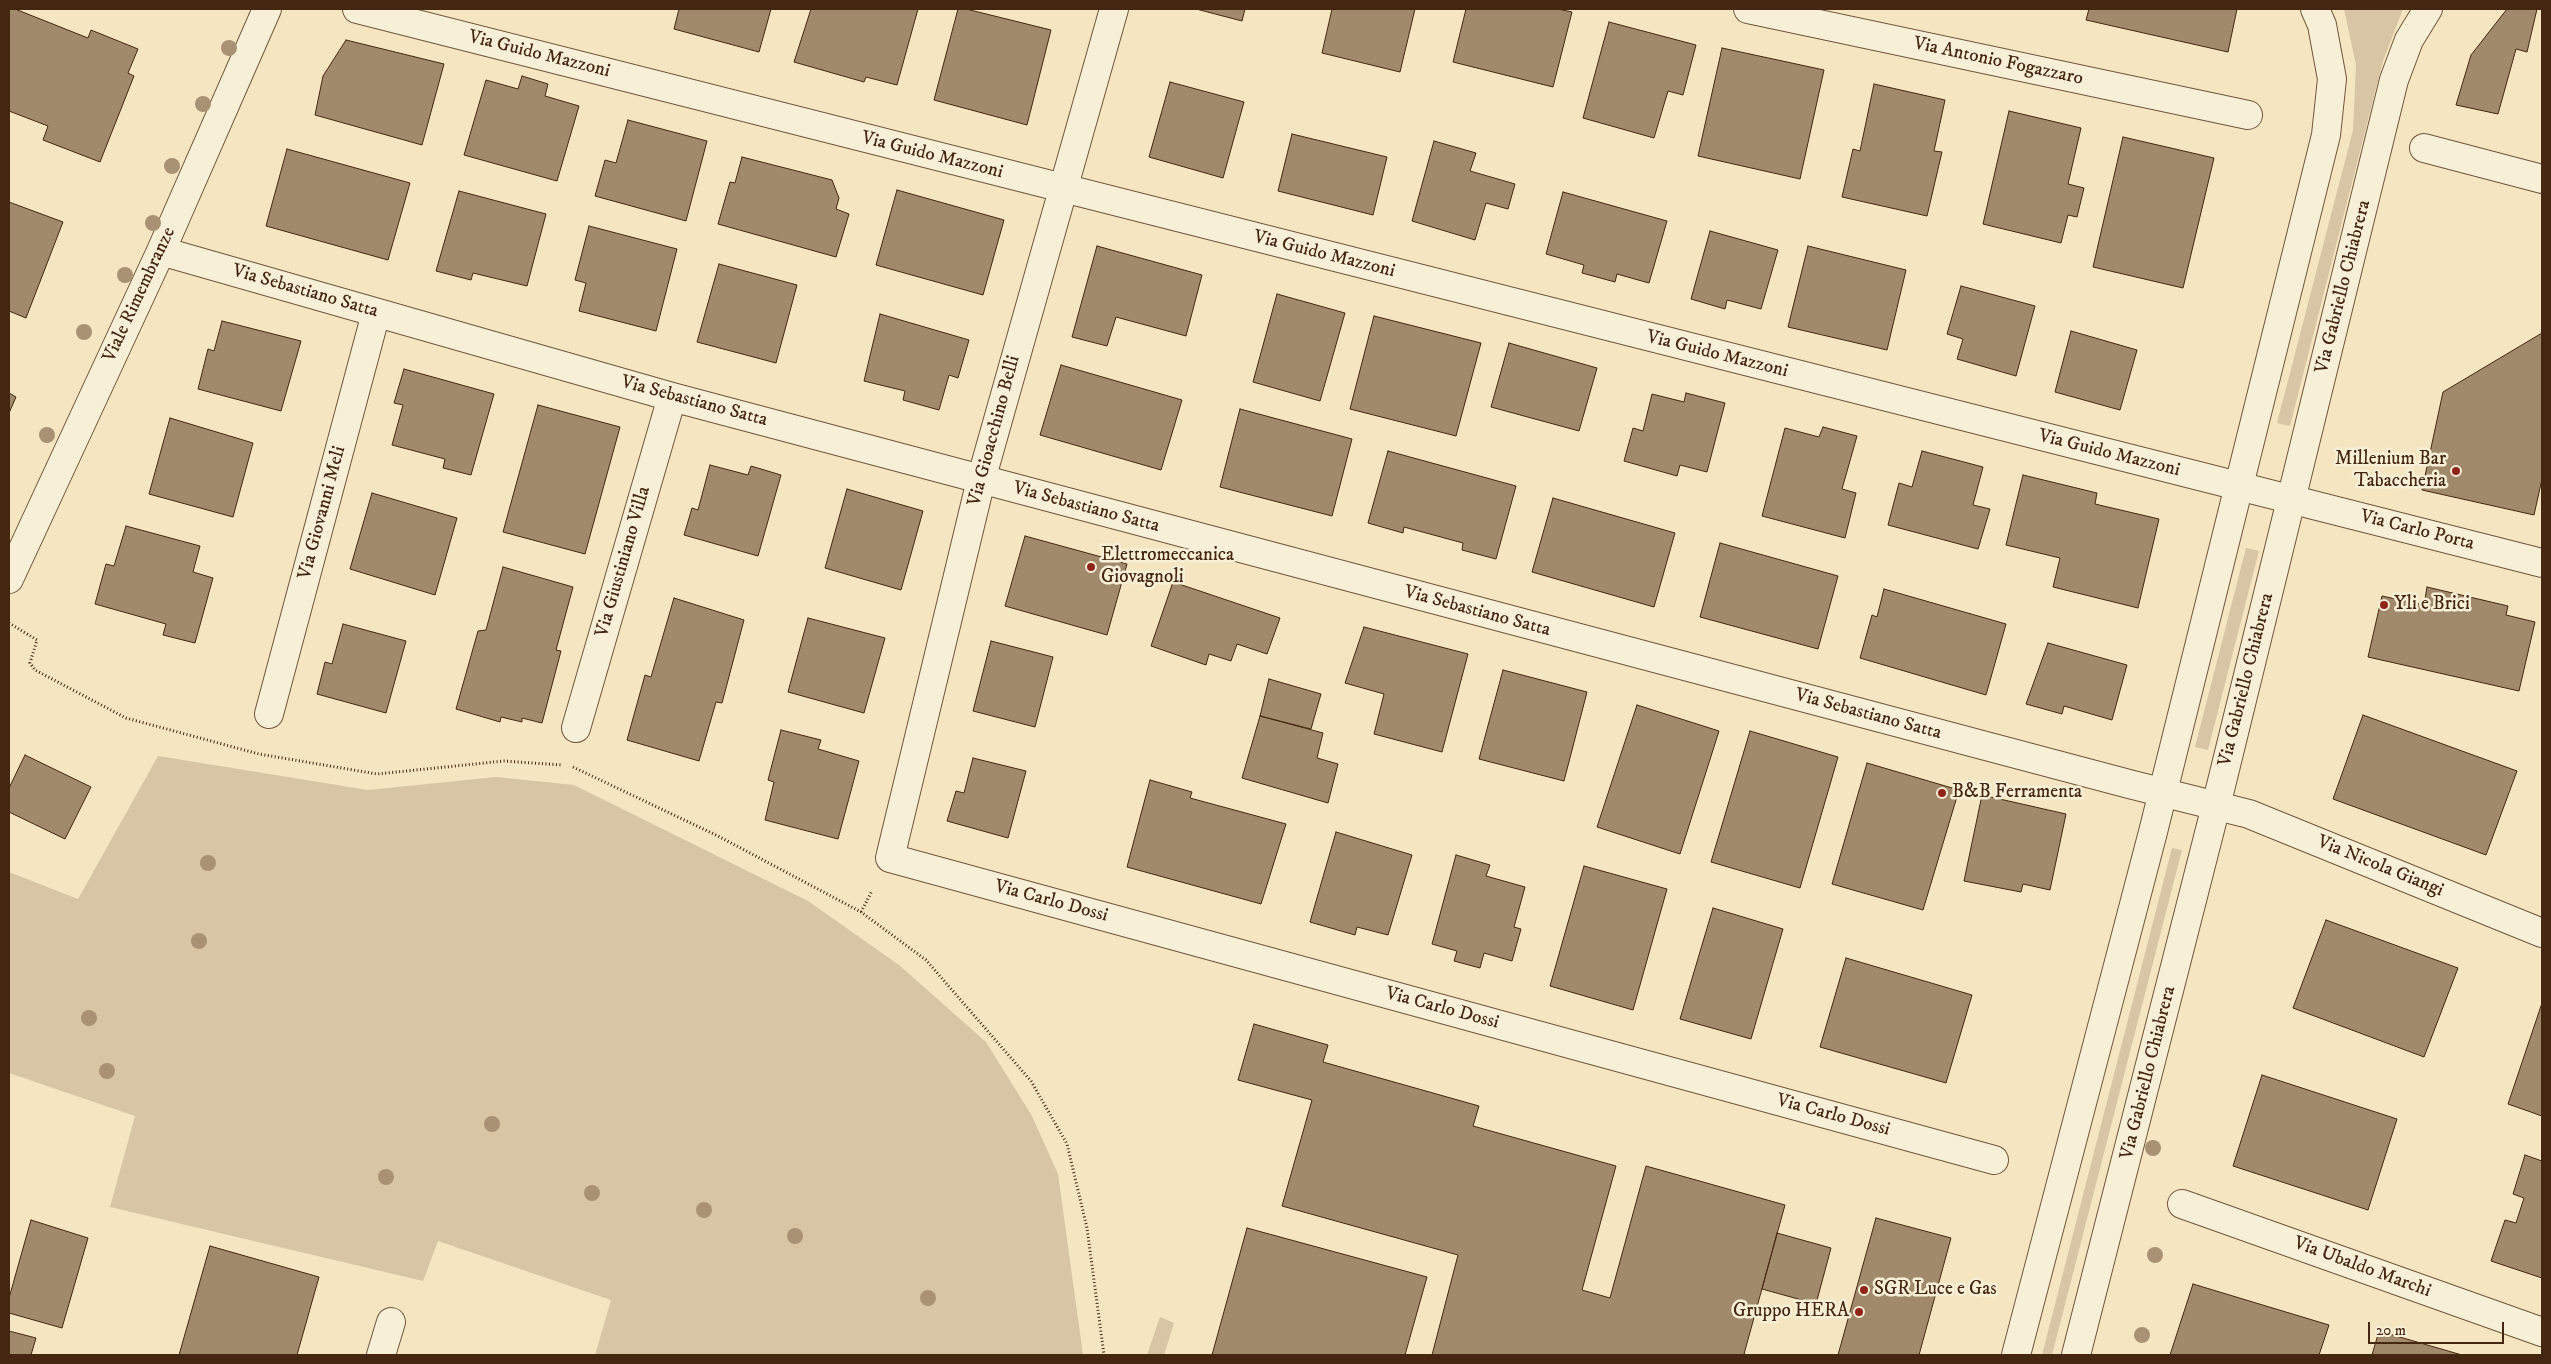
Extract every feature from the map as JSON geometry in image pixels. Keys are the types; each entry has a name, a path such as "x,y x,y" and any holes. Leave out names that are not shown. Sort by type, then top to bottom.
{"street":[{"name":"Viale Rimembranze","path":"9,579 161,251 267,9"},
{"name":"Via Guido Mazzoni","path":"357,9 2292,500"},
{"name":"Via Gioacchino Belli","path":"890,858 981,480 1061,189 1114,9"},
{"name":"Via Antonio Fogazzaro","path":"1748,9 2248,115"},
{"path":"2016,1355 2163,793 2326,135 2332,79 2322,25 2315,9"},
{"name":"Via Gabriello Chiabrera","path":"2076,1355 2216,806 2394,80 2409,40 2428,9"},
{"path":"2424,148 2542,179"},
{"name":"Via Sebastiano Satta","path":"161,251 672,396 981,480 2216,806"},
{"name":"Via Giovanni Meli","path":"269,714 376,313"},
{"name":"Via Giustiniano Villa","path":"576,728 672,396"},
{"name":"Via Carlo Porta","path":"2292,500 2542,563"},
{"name":"Via Nicola Giangi","path":"2216,806 2249,814 2542,933"},
{"name":"Via Carlo Dossi","path":"890,858 1994,1160"},
{"name":"Via Ubaldo Marchi","path":"2182,1204 2542,1332"},
{"path":"381,1355 391,1322"}],"path":[{"path":"9,623 37,640 30,663 35,670 126,718 259,754 377,774 504,761 572,766 718,836 861,912 926,960 1031,1081 1067,1144 1087,1228 1104,1355"}],"shaded area":[{"path":"2344,9 2403,9 2383,61 2290,426 2277,423 2353,130 2356,65"},
{"path":"2246,548 2259,551 2208,750 2195,747"},
{"path":"158,756 368,790 496,777 574,785 808,901 899,965 986,1042 1032,1116 1058,1174 1083,1355 595,1355 611,1300 438,1241 423,1281 110,1207 135,1116 9,1073 9,872 78,899"},
{"path":"2172,848 2182,850 2052,1355 2042,1355"},
{"path":"1160,1317 1174,1323 1164,1355 1147,1355"}],"building":[{"path":"9,9 15,9 88,38 91,30 138,49 128,73 134,76 100,162 43,140 48,126 9,111"},
{"path":"679,9 771,9 759,52 674,29"},
{"path":"811,9 918,9 897,85 866,77 864,82 794,62"},
{"path":"958,9 966,9 1051,30 1027,125 934,100"},
{"path":"1196,9 1245,9 1242,21"},
{"path":"1332,9 1415,9 1400,72 1322,53"},
{"path":"1466,9 1558,9 1572,12 1553,87 1453,62"},
{"path":"2089,9 2237,9 2228,52 2086,20"},
{"path":"2507,9 2537,9 2527,52 2516,49 2498,114 2456,105 2471,55"},
{"path":"1609,22 1696,45 1683,95 1668,91 1654,138 1583,118"},
{"path":"346,40 444,64 422,145 315,115 323,76"},
{"path":"1722,48 1824,70 1800,179 1698,156"},
{"path":"522,76 548,84 545,96 579,106 557,181 464,155 486,80 518,89"},
{"path":"1170,82 1244,102 1223,178 1149,157"},
{"path":"1874,84 1945,100 1934,151 1942,152 1927,216 1842,197 1853,149 1860,151"},
{"path":"2009,111 2081,128 2068,184 2084,188 2077,217 2068,215 2061,243 1983,224"},
{"path":"628,120 707,141 686,221 595,196 605,160 616,163"},
{"path":"1292,134 1387,157 1373,215 1278,191"},
{"path":"2123,137 2214,158 2183,288 2093,267"},
{"path":"1434,141 1476,153 1470,171 1515,184 1508,209 1486,203 1475,240 1412,221"},
{"path":"287,149 410,183 388,260 266,226"},
{"path":"742,157 832,180 839,198 836,209 849,214 836,257 718,224 730,182 735,183"},
{"path":"897,190 1004,220 983,295 876,265"},
{"path":"459,191 546,214 527,286 473,273 471,280 436,271"},
{"path":"1563,192 1667,221 1649,283 1617,274 1615,282 1582,273 1584,265 1546,254"},
{"path":"9,202 63,222 26,318 9,311"},
{"path":"589,226 677,249 656,331 579,311 586,283 575,280"},
{"path":"1710,231 1778,250 1761,309 1727,300 1725,309 1691,299"},
{"path":"1097,246 1202,275 1186,336 1116,317 1107,346 1072,337"},
{"path":"1808,246 1906,270 1887,350 1788,327"},
{"path":"719,264 797,285 776,363 697,342"},
{"path":"1961,286 2035,306 2016,376 1957,359 1963,339 1947,334"},
{"path":"1277,294 1345,313 1320,401 1253,382"},
{"path":"880,314 969,340 958,378 949,375 939,410 903,400 905,391 864,381"},
{"path":"1374,316 1481,343 1456,436 1350,409"},
{"path":"222,321 301,341 281,411 198,389 208,349 214,351"},
{"path":"2071,331 2137,350 2120,410 2055,392"},
{"path":"2542,333 2542,479 2534,515 2422,490 2443,392"},
{"path":"1509,343 1597,368 1579,431 1491,407"},
{"path":"1061,365 1182,400 1161,470 1040,435"},
{"path":"404,369 494,394 471,475 443,468 445,459 392,445 403,405 394,403"},
{"path":"9,393 16,397 9,413"},
{"path":"1686,393 1725,403 1707,472 1680,465 1677,476 1624,461 1633,428 1643,431 1652,394 1684,402"},
{"path":"538,405 620,427 585,554 503,532"},
{"path":"1240,409 1352,439 1332,516 1220,487"},
{"path":"170,418 253,443 233,517 149,494"},
{"path":"1823,427 1857,436 1842,489 1856,493 1845,538 1762,516 1785,428 1819,437"},
{"path":"1388,451 1516,486 1496,559 1462,550 1463,543 1404,527 1403,533 1368,523"},
{"path":"1922,451 1983,467 1973,505 1990,509 1978,549 1888,525 1899,483 1912,487"},
{"path":"710,465 748,475 751,466 781,475 758,556 684,535 692,508 698,510"},
{"path":"2023,475 2097,493 2095,504 2159,519 2138,608 2053,587 2060,558 2006,545"},
{"path":"847,489 923,511 901,590 825,568"},
{"path":"372,493 457,518 435,595 350,569"},
{"path":"1553,498 1675,533 1654,607 1532,572"},
{"path":"126,526 200,546 193,572 213,578 195,643 163,635 166,624 95,604 106,564 114,566"},
{"path":"1025,536 1127,564 1107,635 1005,606"},
{"path":"1720,543 1838,576 1818,649 1700,617"},
{"path":"503,567 573,587 556,650 561,651 542,723 522,718 522,722 501,717 500,722 456,709 478,631 486,630"},
{"path":"1173,582 1280,618 1267,654 1237,644 1231,661 1209,654 1206,665 1151,646"},
{"path":"2427,587 2508,606 2506,615 2535,622 2519,691 2368,657 2382,596 2424,605"},
{"path":"1884,589 2006,624 1986,695 1860,658 1872,615 1877,617"},
{"path":"674,598 744,620 722,703 716,702 699,761 627,740 645,675 651,677"},
{"path":"808,618 885,638 864,713 788,692"},
{"path":"343,624 406,641 386,713 317,694 325,662 332,664"},
{"path":"1364,627 1468,654 1442,752 1374,734 1384,694 1345,683"},
{"path":"991,641 1053,657 1035,727 973,711"},
{"path":"2048,643 2127,665 2112,720 2064,706 2062,714 2026,704"},
{"path":"1503,670 1587,692 1564,781 1479,759"},
{"path":"1269,679 1321,694 1311,729 1260,716"},
{"path":"1637,705 1719,731 1680,854 1597,827"},
{"path":"2363,715 2517,771 2486,855 2333,799"},
{"path":"1260,716 1323,733 1317,758 1338,764 1328,803 1242,778"},
{"path":"781,730 821,740 818,749 859,761 838,839 765,820 774,782 768,780"},
{"path":"1750,731 1838,757 1800,888 1711,862"},
{"path":"25,755 91,787 65,839 9,812 9,788"},
{"path":"973,758 1026,771 1008,838 947,821 956,791 964,793"},
{"path":"1867,763 1959,790 1923,910 1832,884"},
{"path":"1150,780 1192,792 1190,798 1286,824 1261,904 1127,867"},
{"path":"1982,795 2066,814 2050,890 2023,884 2021,892 1964,881"},
{"path":"1336,832 1412,855 1388,935 1357,927 1355,935 1310,922"},
{"path":"1456,855 1490,865 1486,876 1525,887 1514,927 1521,929 1512,961 1484,953 1480,968 1454,961 1457,951 1432,944"},
{"path":"1584,866 1667,889 1633,1010 1550,986"},
{"path":"1713,908 1783,929 1751,1039 1680,1019"},
{"path":"2326,920 2458,968 2424,1057 2293,1008"},
{"path":"1846,958 1972,995 1946,1083 1820,1047"},
{"path":"2542,1003 2542,1116 2508,1104"},
{"path":"1254,1024 1328,1045 1323,1062 1479,1106 1473,1126 1616,1166 1582,1290 1610,1298 1646,1166 1785,1205 1744,1354 1748,1355 1432,1355 1458,1255 1282,1206 1312,1100 1238,1080"},
{"path":"2262,1075 2397,1119 2368,1210 2233,1166"},
{"path":"2525,1155 2542,1161 2542,1278 2491,1261 2505,1220 2516,1223 2524,1198 2513,1194"},
{"path":"1876,1218 1951,1238 1919,1355 1838,1355"},
{"path":"31,1220 88,1238 62,1328 9,1313 9,1298"},
{"path":"1247,1228 1427,1277 1405,1355 1212,1355"},
{"path":"1777,1233 1831,1248 1816,1304 1762,1289"},
{"path":"210,1246 319,1277 297,1355 179,1355"},
{"path":"2193,1284 2329,1325 2319,1355 2170,1355"},
{"path":"9,1331 36,1338 31,1355 9,1355"},
{"path":"2379,1331 2462,1355 2372,1355"}],"place":[{"name":"Millenium Bar Tabaccheria","path":"2456,471"},
{"name":"Elettromeccanica Giovagnoli","path":"1091,567"},
{"name":"Yli e Brici","path":"2384,605"},
{"name":"B&B Ferramenta","path":"1942,793"},
{"name":"SGR Luce e Gas","path":"1864,1290"},
{"name":"Gruppo HERA","path":"1859,1312"}]}
